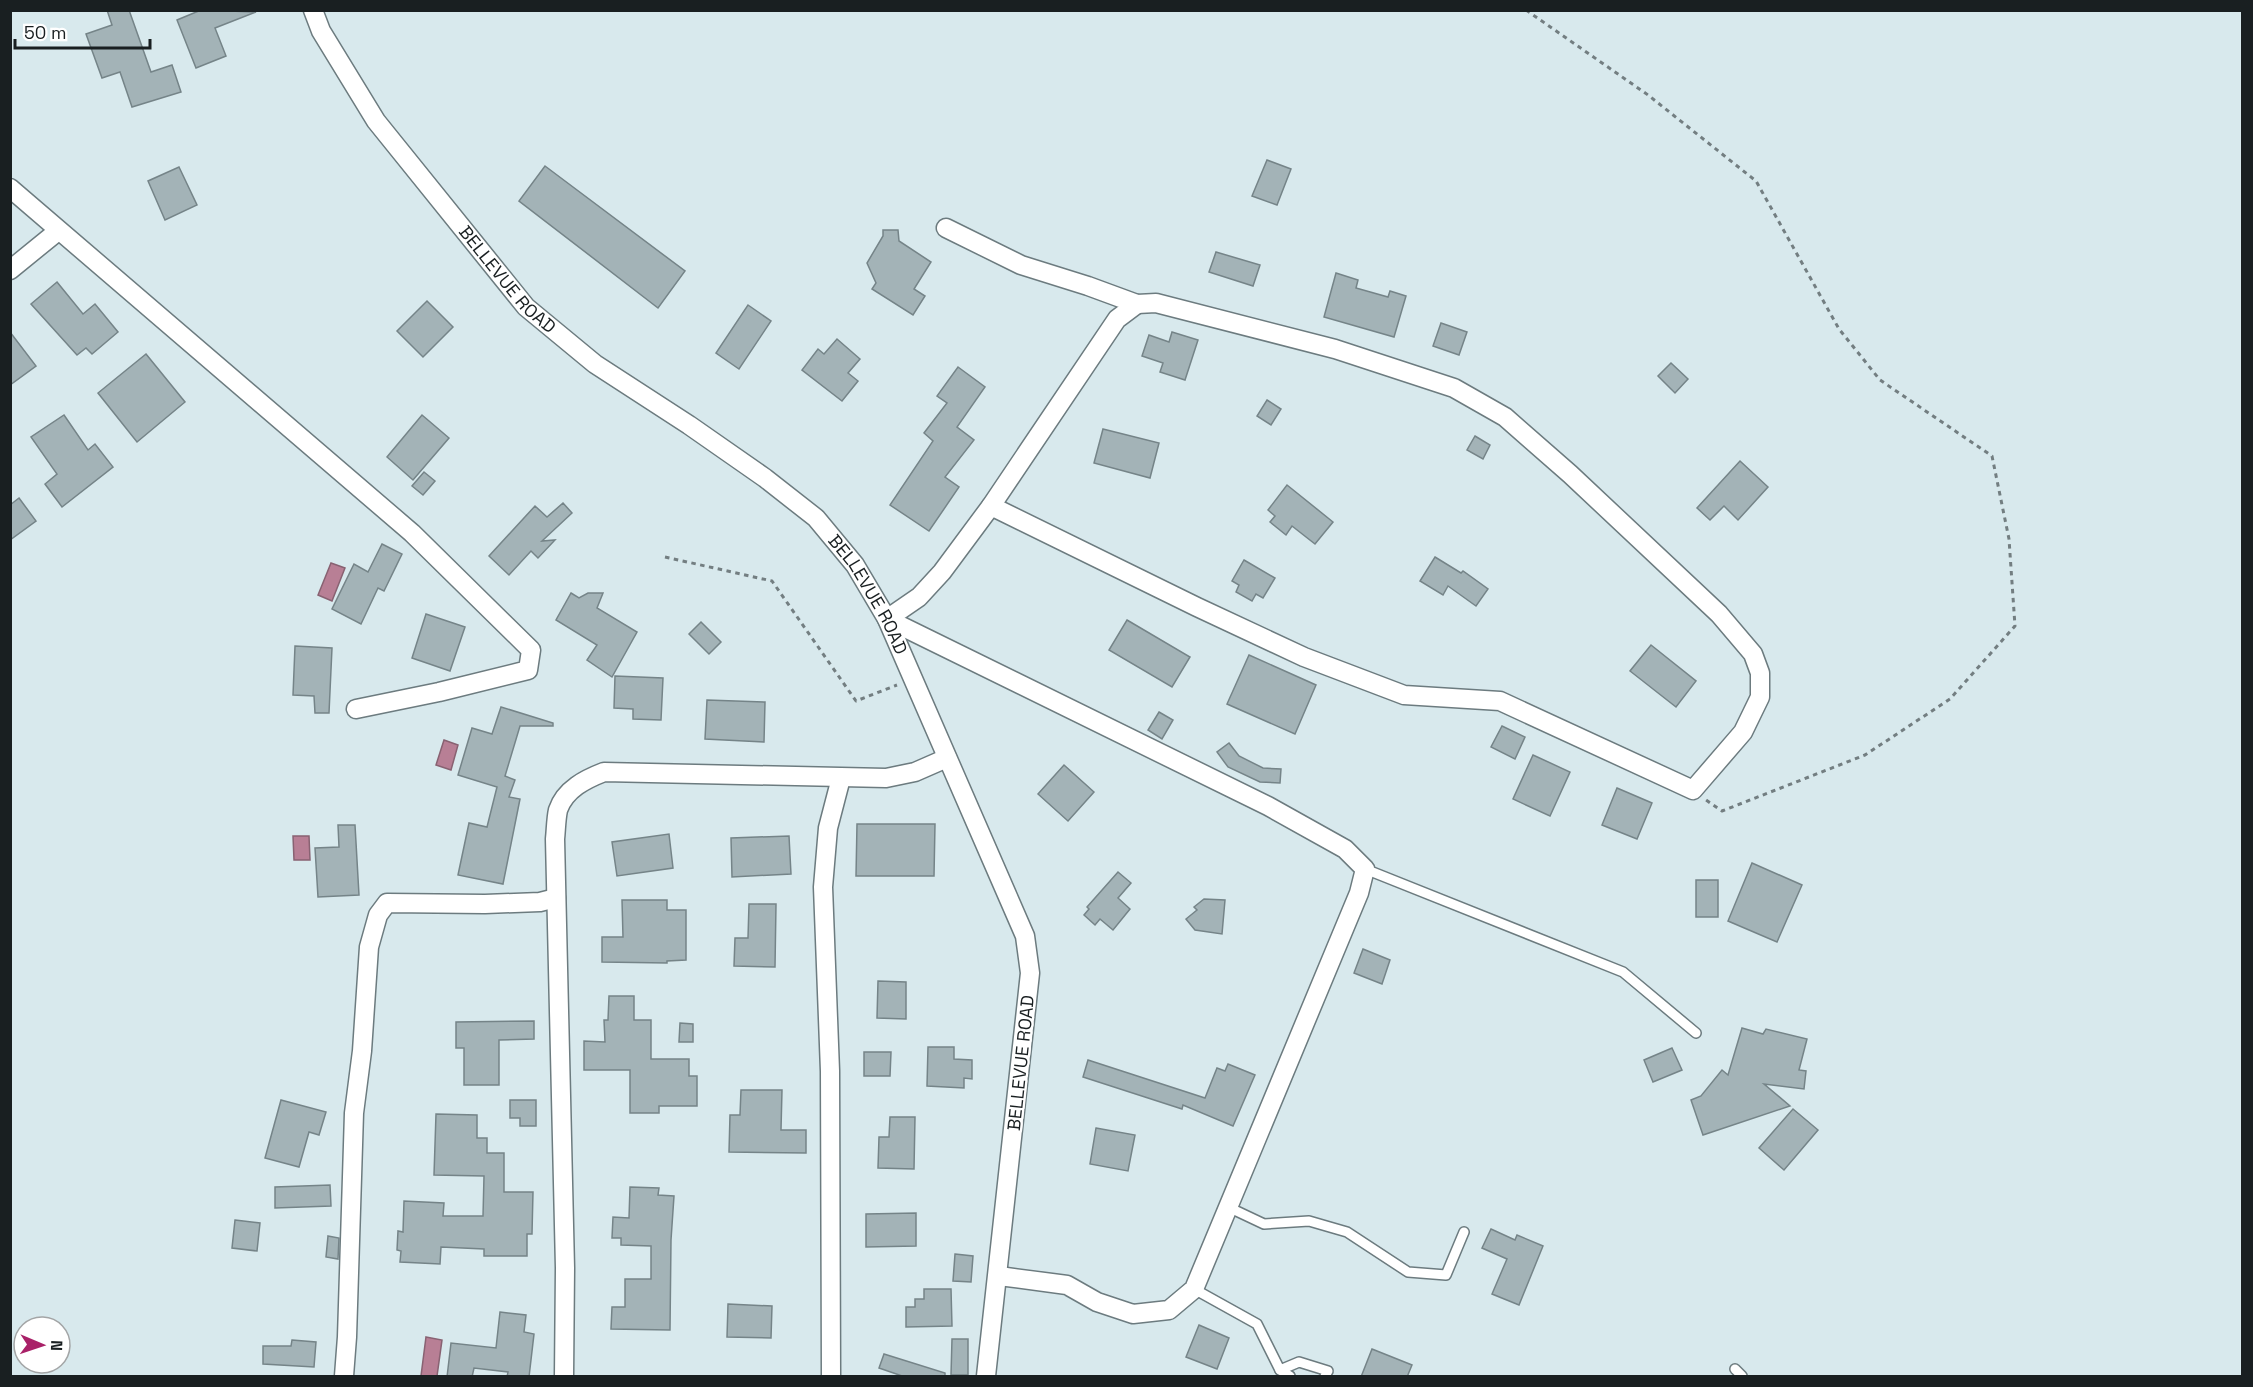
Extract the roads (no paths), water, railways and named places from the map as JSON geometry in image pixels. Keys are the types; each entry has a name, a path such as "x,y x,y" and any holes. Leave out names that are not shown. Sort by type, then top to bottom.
{"street":[{"name":"BELLEVUE ROAD","path":"313,10 321,31 376,121 526,307 595,364 699,431 816,518 855,565 887,619 1025,936 1030,973 999,1276 986,1377"},
{"path":"10,188 412,533 531,650 528,670 439,692 356,708"},
{"path":"946,228 1021,265 1137,304 1156,303 1290,337 1335,349 1454,388 1505,417 1719,614 1753,654 1760,673 1760,697 1743,732 1693,790 1500,702 1404,695 1305,657 991,506"},
{"path":"10,270 58,231"},
{"path":"999,1276 1067,1285 1097,1302 1133,1314 1169,1310 1194,1289 1359,892 1365,869 1345,849 1268,806 887,619 919,597 942,572 991,506 1117,319 1137,304"},
{"path":"564,1377 565,1268 555,839 558,810 568,795 582,781 604,772 886,778 915,772 947,758"},
{"path":"831,1377 830,1071 824,887 828,828 841,778"},
{"path":"344,1377 354,1113 362,1051 369,947 378,915 387,903 485,904 540,902 556,898"}],"lane":[{"path":"1365,869 1623,972 1696,1033"},
{"path":"1228,1207 1264,1224 1309,1221 1347,1232 1408,1272 1446,1275 1464,1232"},
{"path":"1194,1289 1257,1324 1280,1370 1290,1377"},
{"path":"1280,1370 1299,1362 1328,1371 1325,1377"}]}
